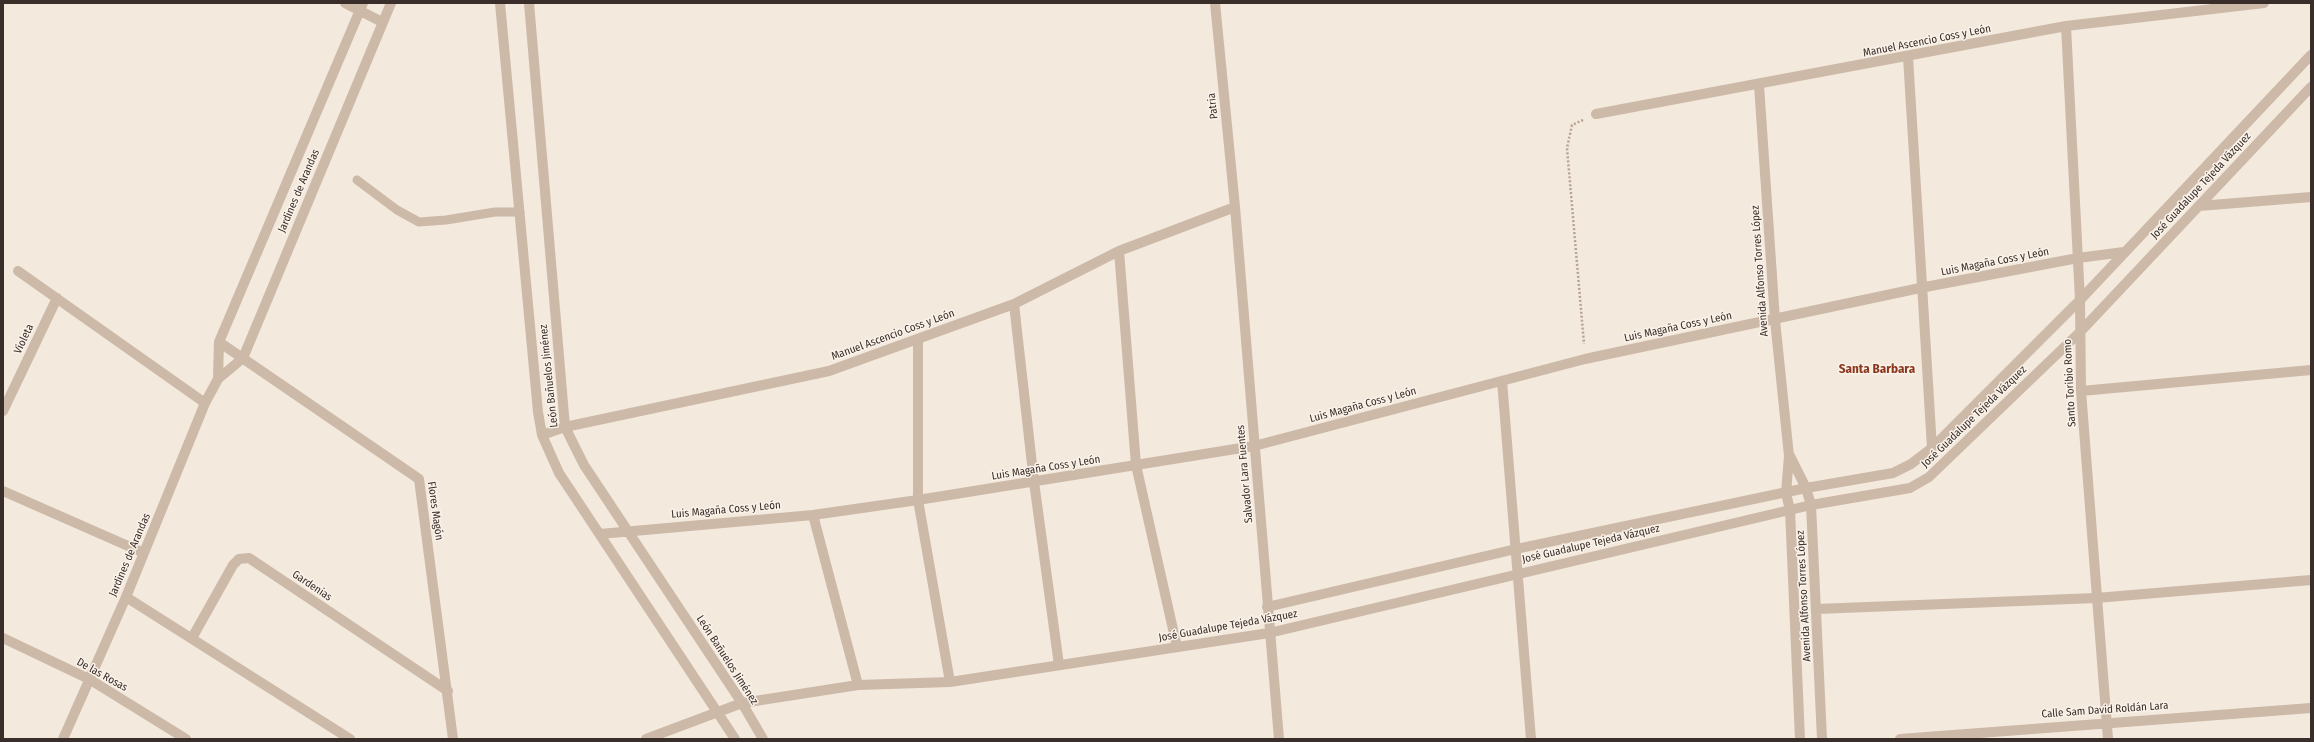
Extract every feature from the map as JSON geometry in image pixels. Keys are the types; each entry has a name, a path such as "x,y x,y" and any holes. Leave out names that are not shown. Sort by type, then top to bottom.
{"street":[{"path":"345,3 361,6 382,22"},
{"name":"Jardines de Arandas","path":"63,739 126,597 205,403 218,379 243,358 391,3"},
{"name":"León Bañuelos Jiménez","path":"500,3 538,412 542,435 559,473 735,739"},
{"name":"León Bañuelos Jiménez","path":"529,3 565,427 584,464 742,703 763,739"},
{"name":"Patria","path":"1215,3 1235,207"},
{"name":"Manuel Ascencio Coss y León","path":"1596,114 1759,85 2066,26 2264,3"},
{"name":"Jardines de Arandas","path":"218,379 219,342 361,6"},
{"name":"Santo Toribio Romo","path":"2066,26 2080,300 2081,391 2108,739"},
{"name":"José Guadalupe Tejeda Vázquez","path":"1267,607 1516,549 1806,488 1893,473 1912,464 1932,448 2080,300 2311,55"},
{"path":"1908,57 1920,288 1932,448"},
{"name":"Avenida Alfonso Torres López","path":"1759,85 1776,320 1790,456 1786,493 1790,510 1800,739"},
{"name":"José Guadalupe Tejeda Vázquez","path":"646,739 742,703 858,685 950,682 1269,633 1810,505 1910,488 1929,477 2080,332 2311,87"},
{"path":"2199,206 2311,198"},
{"name":"Manuel Ascencio Coss y León","path":"542,435 565,427 829,371 1014,304 1119,251 1235,207"},
{"name":"Salvador Lara Fuentes","path":"1235,207 1269,633 1279,739"},
{"path":"1119,251 1136,465 1178,647"},
{"name":"Luis Magaña Coss y León","path":"600,534 628,530 812,514 918,500 1254,446 1585,359 1776,320 1920,288 2078,258 2124,252"},
{"path":"18,271 205,403"},
{"name":"Violeta","path":"3,411 57,298"},
{"path":"1014,304 1034,482 1059,665"},
{"path":"918,339 918,500 950,682"},
{"name":"Flores Magón","path":"219,342 420,479 453,739"},
{"path":"2081,391 2311,370"},
{"path":"1502,381 1531,739"},
{"name":"Avenida Alfonso Torres López","path":"1790,456 1806,488 1810,505 1817,609 1822,739"},
{"path":"3,491 144,553"},
{"path":"812,514 858,685"},
{"name":"Gardenias","path":"192,638 233,565 239,559 249,558 448,691"},
{"path":"1817,609 2096,598 2311,580"},
{"path":"126,597 350,739"},
{"name":"De las Rosas","path":"3,638 89,679 186,739"},
{"name":"Calle Sam David Roldán Lara","path":"1900,739 2107,722 2311,708"}],"lane":[{"path":"357,180 398,210 419,222 446,220 495,212 520,212"}],"path":[{"path":"1585,359 1567,148 1572,125 1596,114"}],"district":[{"name":"Santa Barbara","path":"1877,369"}]}
